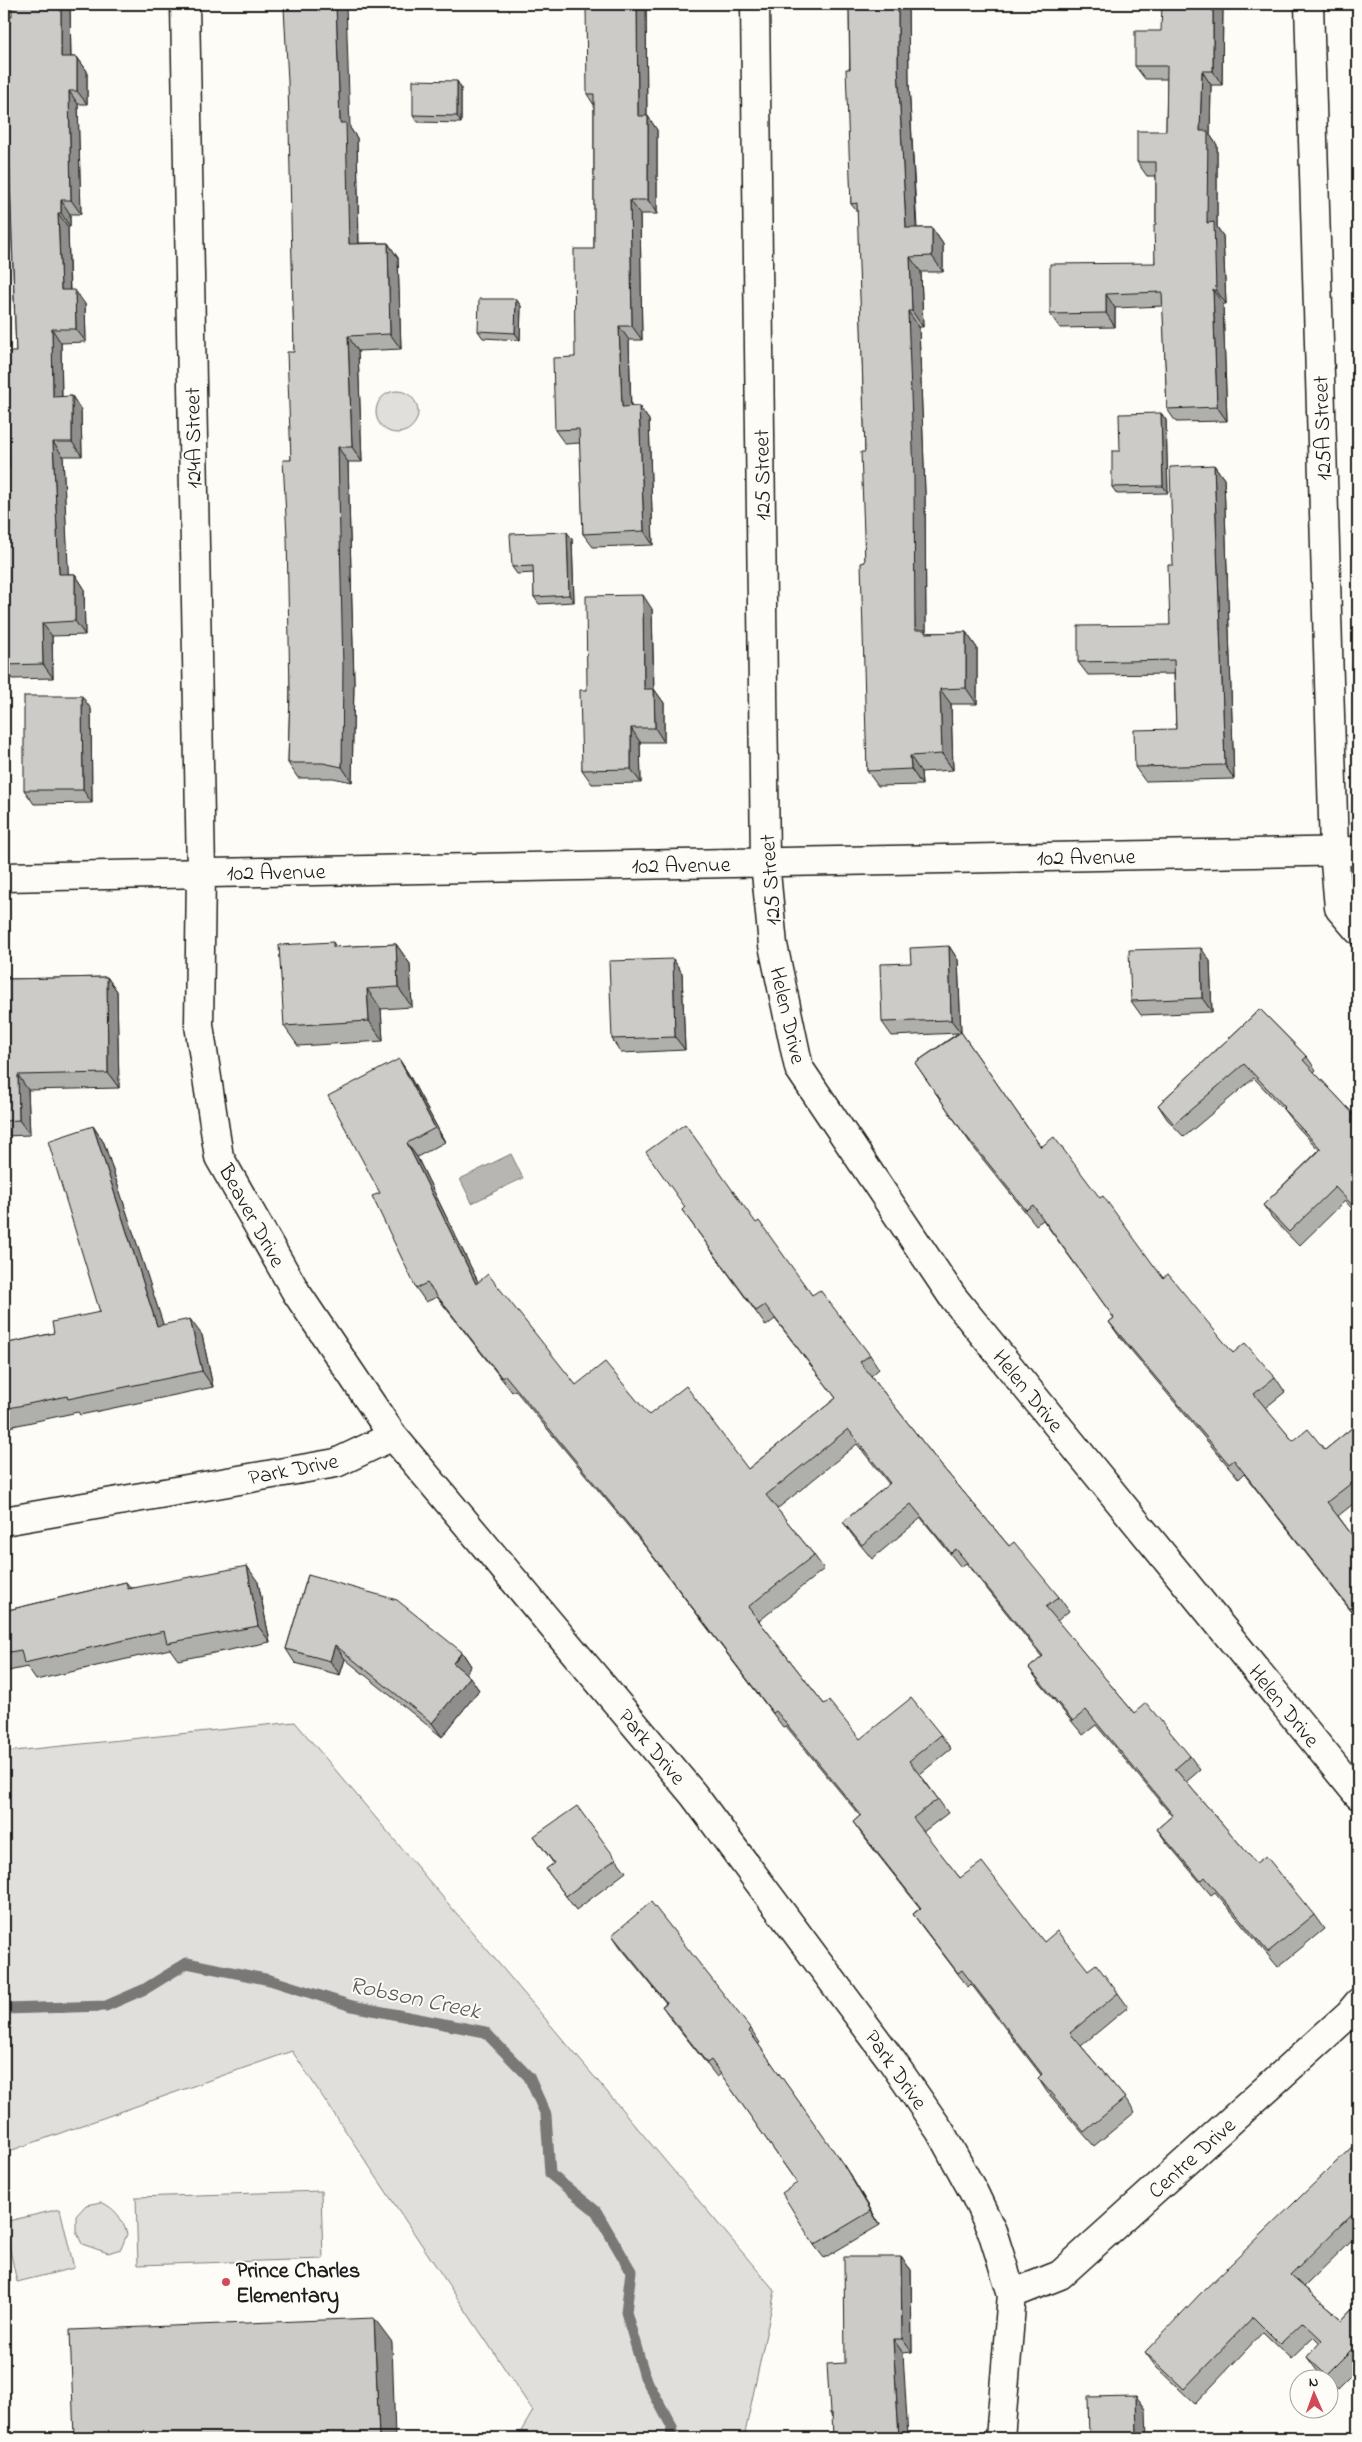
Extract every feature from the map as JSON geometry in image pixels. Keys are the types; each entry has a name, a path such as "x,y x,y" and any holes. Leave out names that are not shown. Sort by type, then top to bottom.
{"street":[{"name":"124A Street","path":"185,4 201,873"},
{"name":"125 Street","path":"755,4 765,862 773,945"},
{"name":"125A Street","path":"1309,4 1346,851 1339,908 1358,930"},
{"name":"102 Avenue","path":"4,877 1346,851"},
{"name":"Beaver Drive","path":"201,873 199,1025 219,1158 296,1292 393,1436"},
{"name":"Helen Drive","path":"773,945 799,1068 952,1296 1358,1795"},
{"name":"Park Drive","path":"4,1521 336,1462 393,1436 693,1794 892,2062 940,2130 974,2192 992,2231 1012,2294 1000,2438"},
{"name":"Centre Drive","path":"1012,2294 1060,2275 1349,2014 1358,2003"}],"shaded area":[{"path":"4,262 8,262 9,317 4,319"},
{"path":"393,391 401,391 412,397 418,412 412,427 401,433 393,433 382,427 376,416 376,408 382,397"},
{"path":"511,1154 523,1178 472,1203 460,1179"},
{"path":"295,1722 775,2291 744,2438 517,2438 533,2411 292,2051 4,2153 4,1752"},
{"path":"321,2191 323,2259 138,2265 136,2197"},
{"path":"101,2202 118,2215 127,2234 121,2249 108,2253 82,2244 76,2231 76,2216 86,2205"},
{"path":"60,2209 74,2268 17,2282 4,2222"}],"building":[{"path":"12,4 61,4 61,57 77,57 77,91 69,91 71,200 61,200 61,213 58,213 61,290 75,290 76,329 52,329 53,397 72,396 72,442 53,442 59,574 75,574 75,621 42,623 43,664 4,665 4,469 9,468 7,352 16,352 7,91 4,91 4,16 12,16"},
{"path":"288,4 336,4 340,123 346,123 349,244 388,243 390,334 348,336 352,447 338,447 343,667 342,767 323,763 288,763 290,692 287,536 283,460 291,460 287,352 294,352 288,81 284,8 288,8"},
{"path":"586,4 637,4 638,116 648,116 648,200 630,200 632,326 619,326 622,407 639,406 644,531 583,534 579,429 555,430 553,358 575,357 574,249 594,249 594,94 587,94"},
{"path":"849,4 898,4 898,67 906,228 932,228 932,256 910,257 912,311 908,311 914,477 915,630 925,630 925,633 966,632 966,688 940,689 942,754 910,756 911,769 867,771 861,563 865,562 861,452 865,452 857,203 851,204 846,69 850,69"},
{"path":"1162,4 1213,4 1213,71 1202,71 1200,131 1208,131 1207,223 1214,222 1216,290 1213,290 1217,407 1167,409 1162,292 1106,294 1106,313 1050,314 1050,264 1155,263 1156,162 1137,162 1137,131 1166,131 1167,66 1135,66 1135,31 1161,31"},
{"path":"413,80 457,81 457,116 413,115"},
{"path":"479,299 516,299 515,333 478,331"},
{"path":"1161,413 1163,486 1112,487 1112,451 1120,451 1119,414"},
{"path":"1214,465 1225,765 1135,767 1134,730 1176,729 1174,660 1078,662 1078,626 1170,625 1168,565 1173,565 1170,467"},
{"path":"567,532 569,595 534,597 533,566 512,567 510,534"},
{"path":"643,595 644,689 654,689 655,728 631,728 631,769 582,770 580,690 587,690 586,596"},
{"path":"24,696 82,696 83,790 24,790"},
{"path":"333,942 333,947 396,944 398,987 367,989 369,1021 284,1026 279,945"},
{"path":"949,946 951,1020 882,1022 880,964 911,963 910,948"},
{"path":"1201,948 1202,998 1131,1001 1129,950"},
{"path":"673,959 675,1037 612,1039 609,961"},
{"path":"4,976 8,976 8,979 107,977 108,1073 18,1075 19,1120 4,1121"},
{"path":"1260,1009 1307,1057 1303,1060 1358,1119 1358,1211 1335,1187 1289,1232 1263,1205 1321,1149 1283,1109 1285,1107 1244,1064 1174,1124 1158,1105"},
{"path":"961,1032 1041,1147 1054,1137 1100,1198 1103,1196 1163,1278 1168,1274 1233,1353 1245,1343 1275,1377 1254,1394 1293,1441 1308,1429 1325,1450 1358,1423 1358,1478 1327,1502 1358,1543 1358,1619 1234,1460 1229,1464 1109,1322 1114,1318 1033,1205 1026,1210 963,1132 915,1063"},
{"path":"399,1059 435,1128 407,1143 476,1284 488,1274 576,1385 605,1362 649,1415 686,1386 748,1469 836,1398 765,1305 756,1311 682,1210 685,1207 646,1152 685,1124 756,1223 759,1221 812,1295 820,1290 870,1355 860,1362 940,1464 1009,1546 1014,1542 1059,1597 1046,1607 1134,1713 1146,1703 1190,1756 1175,1769 1256,1863 1266,1856 1314,1915 1268,1952 1205,1877 1201,1881 1157,1829 1173,1815 1086,1710 1073,1721 1029,1668 1043,1656 956,1549 951,1553 911,1504 862,1545 843,1522 890,1483 848,1429 766,1495 814,1555 748,1607 824,1704 829,1701 860,1739 911,1698 941,1735 909,1761 938,1799 913,1818 960,1878 982,1862 1044,1942 1057,1931 1088,1970 1096,1964 1118,1993 1070,2033 1125,2098 1084,2132 1038,2078 1042,2074 962,1970 958,1973 913,1914 921,1908 853,1822 861,1815 776,1711 773,1713 637,1535 505,1375 502,1378 427,1283 416,1288 372,1196 380,1193 328,1096"},
{"path":"93,1126 157,1326 190,1319 202,1371 68,1399 67,1396 4,1409 4,1344 54,1333 52,1322 100,1312 48,1141"},
{"path":"247,1566 258,1626 167,1643 164,1631 24,1663 21,1650 4,1653 4,1611 126,1582 128,1589"},
{"path":"308,1575 397,1600 462,1652 453,1663 470,1677 432,1723 335,1645 330,1661 286,1649"},
{"path":"577,1806 616,1859 566,1896 546,1869 554,1863 534,1836"},
{"path":"651,1902 751,2029 749,2031 843,2164 871,2211 814,2245 782,2193 797,2183 711,2060 707,2063 662,2006 667,2003 612,1935"},
{"path":"1358,2141 1358,2208 1290,2275 1342,2320 1358,2303 1358,2343 1331,2370 1321,2370 1307,2357 1322,2340 1303,2322 1280,2344 1253,2317 1184,2389 1145,2352 1200,2294"},
{"path":"844,2257 901,2257 902,2339 893,2339 899,2438 833,2438 827,2364 845,2363"},
{"path":"374,2318 379,2438 74,2438 70,2330"},
{"path":"1136,2396 1137,2438 1089,2438 1088,2397"}],"waterway":[{"name":"Robson Creek","path":"4,2009 106,2006 145,1989 187,1963 270,1980 352,2006 485,2032 529,2077 546,2115 550,2174 596,2211 631,2271 626,2312 645,2377 672,2427 671,2438"}],"place":[{"name":"Prince Charles Elementary","path":"226,2282"}]}
